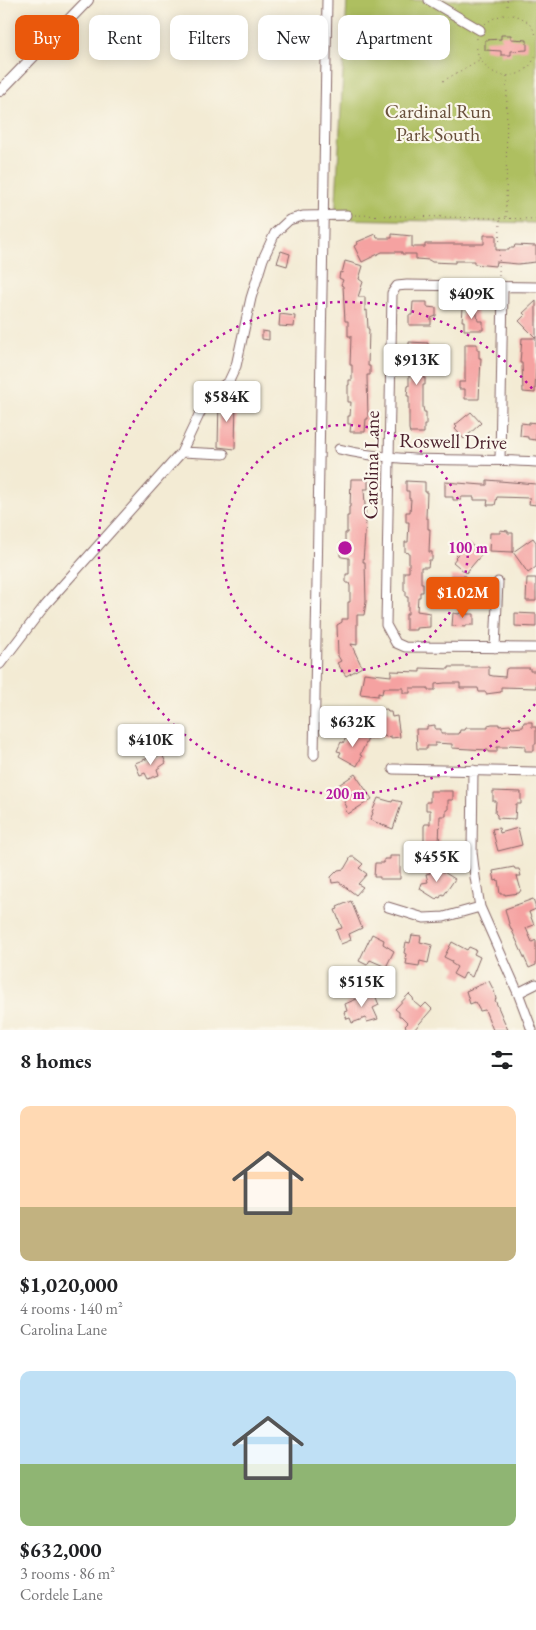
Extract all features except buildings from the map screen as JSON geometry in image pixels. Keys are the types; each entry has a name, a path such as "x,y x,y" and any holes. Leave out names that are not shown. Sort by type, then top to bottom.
{"main road":[{"path":"0,91 88,0"}],"street":[{"path":"314,755 327,0"},
{"path":"429,0 480,30"},
{"path":"0,664 46,604 182,452 206,398 229,380 236,366 251,298 263,259 275,233 289,220 303,216 323,214 347,215"},
{"name":"Carolina Lane","path":"536,287 503,288 407,285 397,286 394,289 391,298 386,626 394,640 400,646 405,647 536,648"},
{"path":"500,460 503,288"},
{"name":"Roswell Drive","path":"339,449 389,458 536,462"},
{"path":"182,452 224,454"},
{"path":"495,648 498,582"},
{"path":"393,769 536,772"},
{"path":"473,770 472,852 480,906 532,1030"},
{"path":"388,907 424,918 444,917 480,906"},
{"path":"518,993 536,984"}],"path":[{"path":"507,0 507,14"},
{"path":"536,35 535,29 527,21 518,16 507,14 491,18 485,23 476,40 476,50 480,60 491,71 507,76 523,71 535,60 536,54"},
{"path":"443,82 480,60"},
{"path":"506,219 507,76"},
{"path":"347,215 536,219"},
{"path":"499,276 500,219"}],"green space":[{"name":"Cardinal Run Park South","path":"347,0 536,0 536,223 335,219 344,60 450,60 450,15 346,15"}]}
